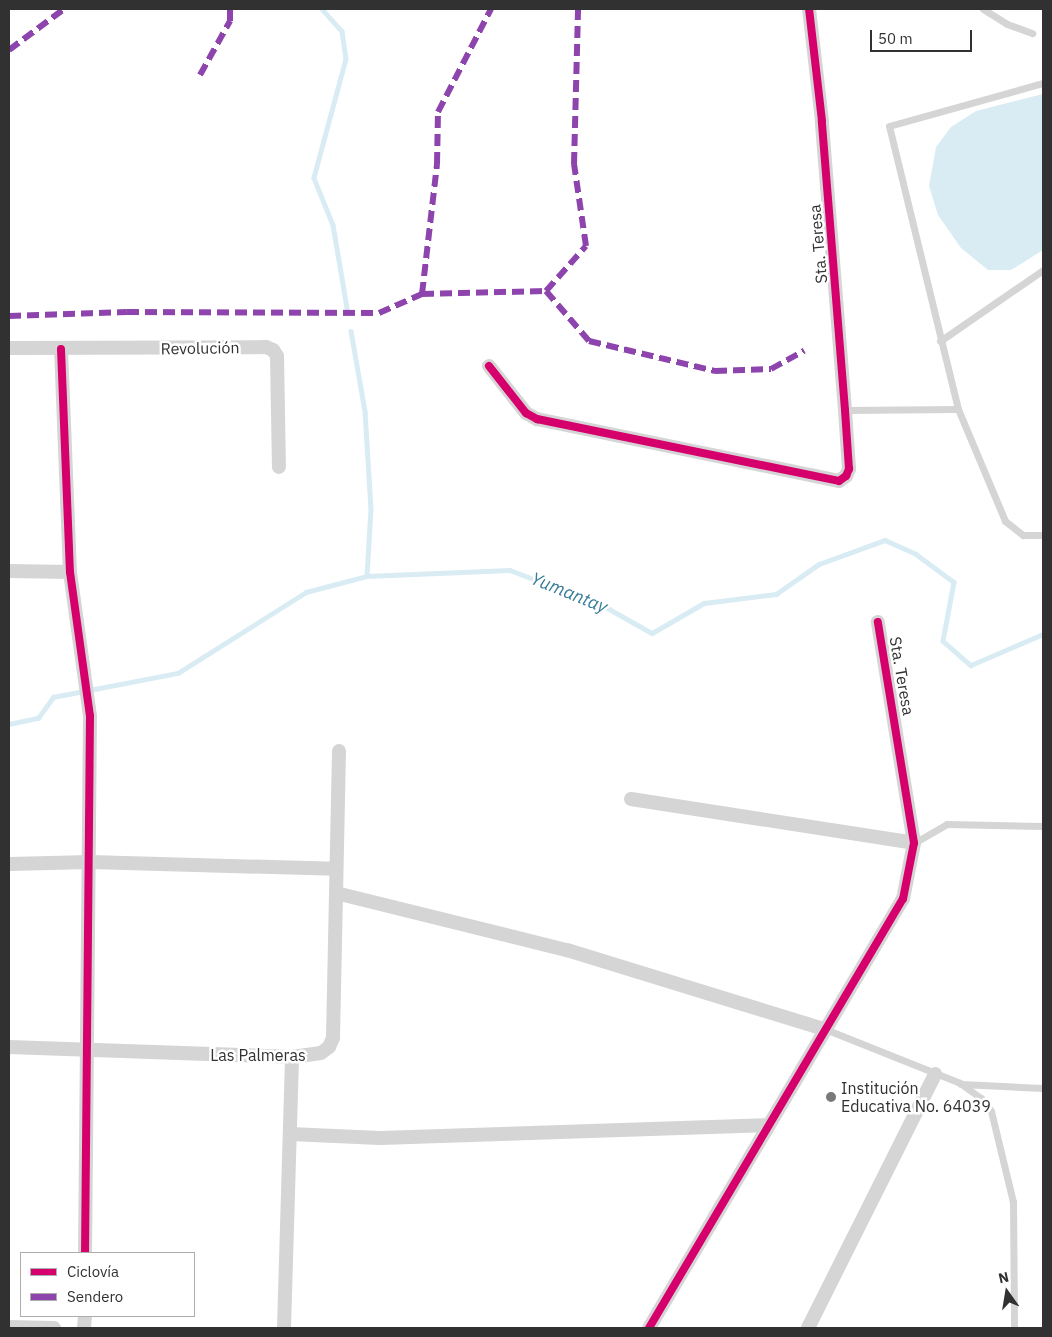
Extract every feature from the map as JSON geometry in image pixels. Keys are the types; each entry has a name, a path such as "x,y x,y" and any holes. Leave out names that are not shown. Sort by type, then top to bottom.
{"street":[{"name":"Sta. Teresa","path":"489,366 526,413 537,419 839,481 846,476 849,468 845,410 822,120 809,9"},
{"name":"Revolución","path":"9,348 61,350 266,347 273,350 277,356 279,466"},
{"path":"61,350 70,572 90,716 85,1252"},
{"path":"9,572 70,572"},
{"name":"Sta. Teresa","path":"649,1328 767,1125 903,899 914,843 899,735 878,622"},
{"name":"Las Palmeras","path":"9,1047 292,1057 321,1054 333,1038 339,751"},
{"path":"631,799 914,843"},
{"path":"9,864 90,862 336,869"},
{"path":"336,892 567,950 824,1029"},
{"path":"284,1328 292,1057"},
{"path":"808,1328 935,1074"},
{"path":"290,1134 380,1138 767,1125"},
{"path":"9,1327 54,1328"}],"lane":[{"path":"983,9 1007,24 1032,33"},
{"path":"1043,83 889,126 958,409 1005,521 1023,535 1043,535"},
{"path":"940,341 1043,270"},
{"path":"845,410 958,409"},
{"path":"914,843 947,824 1043,826"},
{"path":"824,1029 960,1084 981,1098 991,1111 1013,1202 1014,1328"},
{"path":"960,1084 1043,1088"}],"shaded area":[{"path":"1043,94 1043,250 1011,270 988,270 961,248 938,215 929,186 936,147 951,127 976,111"}],"waterway":[{"path":"322,9 342,31 346,59 314,178 333,225 347,308"},
{"path":"351,331 365,411 371,509 367,576"},
{"name":"Yumantay","path":"9,724 38,718 53,697 178,673 306,592 367,576 510,570 604,606 652,633 704,603 776,594 819,564 885,540 916,554 954,582 943,641 971,665 1043,634"}],"marked path":[{"path":"9,50 64,9"},
{"path":"200,75 230,21 230,9"},
{"path":"422,294 437,164 438,112 491,9"},
{"path":"546,291 586,246 574,164 578,9"},
{"path":"9,316 127,312 379,313 422,294 546,291 589,341 715,371 771,369 804,351"}],"cycle path":[{"path":"489,366 526,413 537,419 839,481 846,476 849,469 845,410 822,121 809,9"},
{"path":"61,349 70,572 90,716 85,1252"},
{"path":"649,1328 903,899 914,843 878,622"}],"place":[{"name":"Institución Educativa No. 64039","path":"831,1097"}]}
